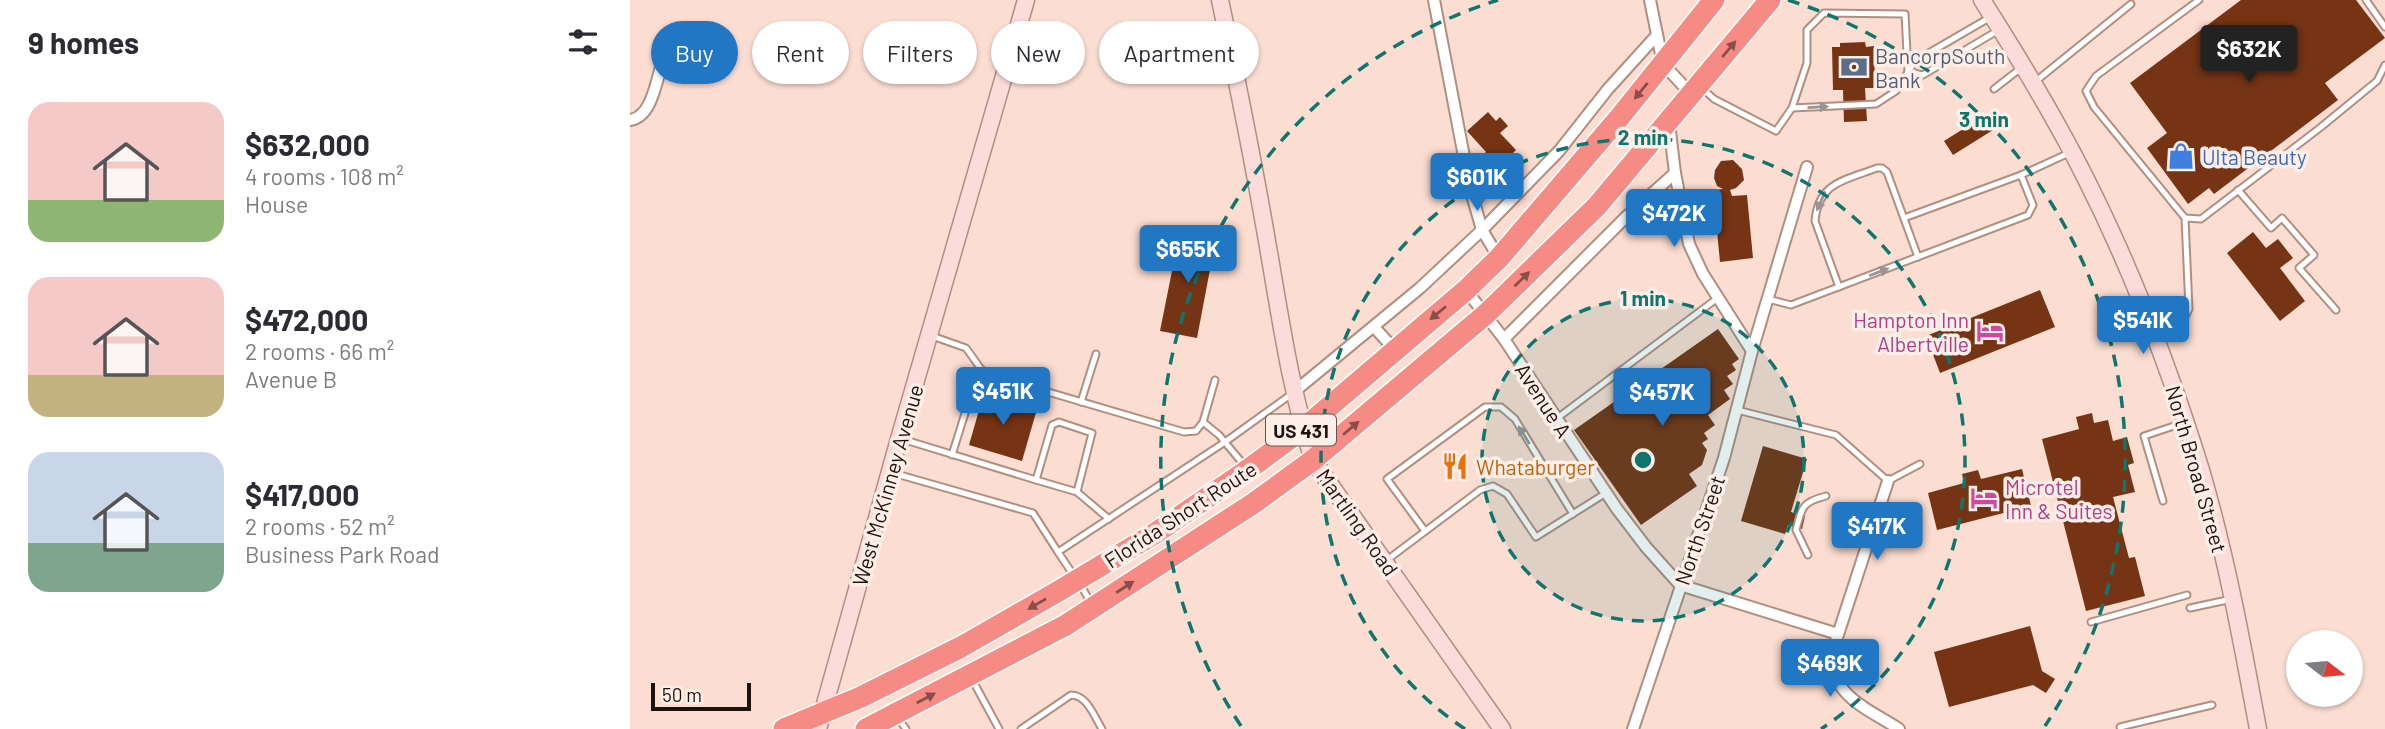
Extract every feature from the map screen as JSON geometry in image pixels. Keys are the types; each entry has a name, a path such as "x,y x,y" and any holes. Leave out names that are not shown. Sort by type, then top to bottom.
{"highway":[{"name":"Florida Short Route","path":"784,729 820,722 961,647 1077,580 1154,534 1303,429 1466,290 1499,258 1714,0"},
{"name":"Florida Short Route","path":"866,729 900,722 970,675 1066,625 1254,503 1313,460 1486,314 1597,205 1770,0"}],"street":[{"name":"West McKinney Avenue","path":"820,722 1026,0"},
{"name":"Martling Road","path":"1220,0 1263,215 1283,339 1303,429 1313,460 1502,729"},
{"path":"1434,0 1463,157 1482,230 1499,258"},
{"path":"1650,0 1663,64 1695,90"},
{"name":"North Broad Street","path":"1982,0 2024,66 2071,152 2120,250 2153,332 2186,422 2222,549 2258,729"},
{"path":"1295,391 1374,327 1482,230 1559,151 1608,89 1657,35"},
{"path":"630,120 636,119 646,109 655,84"},
{"path":"1669,120 1675,173 1689,244 1703,274 1752,351"},
{"name":"North Street","path":"1633,729 1724,458 1752,351 1807,167"},
{"path":"1504,339 1626,217 1675,173"},
{"name":"Avenue A","path":"1466,290 1504,339 1606,492 1646,547 1680,585"},
{"path":"1374,327 1395,350"},
{"path":"1888,481 1832,653 1832,668 1835,679 1851,697 1899,729"},
{"path":"1680,585 1838,634"}],"lane":[{"path":"2153,332 2183,321 2189,309 2185,218 2094,107 2086,91 2096,76 2199,0"},
{"path":"2366,0 2385,27"},
{"path":"2033,83 2131,4"},
{"path":"1695,90 1776,131 1792,108 1807,63 1807,30 1824,13 1905,14 1908,72"},
{"path":"1792,108 1876,104 1896,91 1915,61 1996,22"},
{"path":"1908,72 1923,75 1996,22"},
{"path":"2185,218 2201,219 2376,81 2385,65"},
{"path":"1994,89 2024,66"},
{"path":"1904,218 2021,175 2071,152"},
{"path":"1839,286 1815,221 1822,194 1831,186 1877,168 1886,172 1918,257"},
{"path":"1769,299 1791,305 2028,215 2033,205 2021,175"},
{"path":"2238,190 2271,228 2282,218 2314,255 2299,268 2336,310"},
{"path":"1556,419 1719,297"},
{"path":"929,335 966,348 987,374 1184,432 1196,431 1203,422 1215,380"},
{"path":"1081,402 1096,354"},
{"path":"1058,552 1225,442 1295,391"},
{"path":"952,454 971,394"},
{"path":"1425,531 1387,479 1485,407 1502,407 1515,419 1573,514"},
{"path":"1737,410 1836,435 1888,481 1920,464"},
{"path":"1036,480 1052,425 1059,422 1090,431 1093,437 1077,492"},
{"path":"1203,422 1225,442 1248,470"},
{"path":"2163,501 2144,436 2186,422"},
{"path":"899,439 1077,492 1109,519"},
{"path":"890,472 1033,513 1094,607"},
{"path":"1385,562 1480,490 1493,486 1507,494 1536,537 1606,492"},
{"path":"1808,555 1796,530 1802,508 1809,500 1826,496"},
{"path":"2091,622 2187,595"},
{"path":"2190,608 2233,598"},
{"path":"970,675 999,729"},
{"path":"1021,729 1071,695 1082,697 1100,727 1091,729"},
{"path":"2120,727 2212,705"}],"building":[{"path":"2241,0 2356,0 2385,38 2325,83 2338,100 2214,194 2209,188 2188,204 2147,148 2167,133 2130,83"},
{"name":"BancorpSouth Bank","path":"1865,42 1866,47 1874,46 1875,88 1865,88 1867,121 1844,122 1843,90 1833,90 1832,47 1840,47 1840,43"},
{"path":"1488,112 1496,121 1500,117 1508,126 1500,133 1516,150 1509,157 1512,160 1496,175 1479,158 1486,152 1467,131"},
{"path":"1984,116 1993,130 1953,155 1944,141"},
{"path":"1733,160 1742,169 1744,180 1730,190 1732,196 1747,195 1753,258 1720,262 1713,190 1723,189 1717,186 1715,170 1721,161"},
{"path":"1180,231 1216,238 1197,338 1160,331"},
{"path":"2253,232 2266,248 2278,239 2293,258 2280,268 2305,301 2280,321 2227,253"},
{"name":"Hampton Inn Albertville","path":"2040,290 2055,327 1940,373 1926,336"},
{"path":"1718,329 1739,359 1732,364 1736,370 1727,376 1733,384 1724,390 1730,399 1708,415 1715,425 1704,433 1708,439 1702,443 1707,450 1702,465 1689,474 1697,486 1641,525 1574,430"},
{"path":"984,393 1037,409 1022,461 969,445"},
{"path":"2092,413 2094,423 2108,420 2113,441 2127,437 2134,463 2128,465 2135,492 2113,497 2129,558 2135,557 2145,596 2086,611 2042,439 2079,429 2076,417"},
{"path":"1763,446 1807,459 1791,512 1805,516 1802,529 1788,525 1785,534 1741,521"},
{"path":"2022,469 2031,506 1937,530 1928,493 1964,483 1962,474 1978,470 1981,479"},
{"path":"2030,626 2042,671 2055,679 2046,693 2033,685 1949,707 1934,652"}],"place":[{"name":"BancorpSouth Bank","path":"1854,67"},
{"name":"Ulta Beauty","path":"2181,156"},
{"name":"Hampton Inn Albertville","path":"1990,331"},
{"name":"Whataburger","path":"1455,466"},
{"name":"Microtel Inn & Suites","path":"1984,498"}]}
